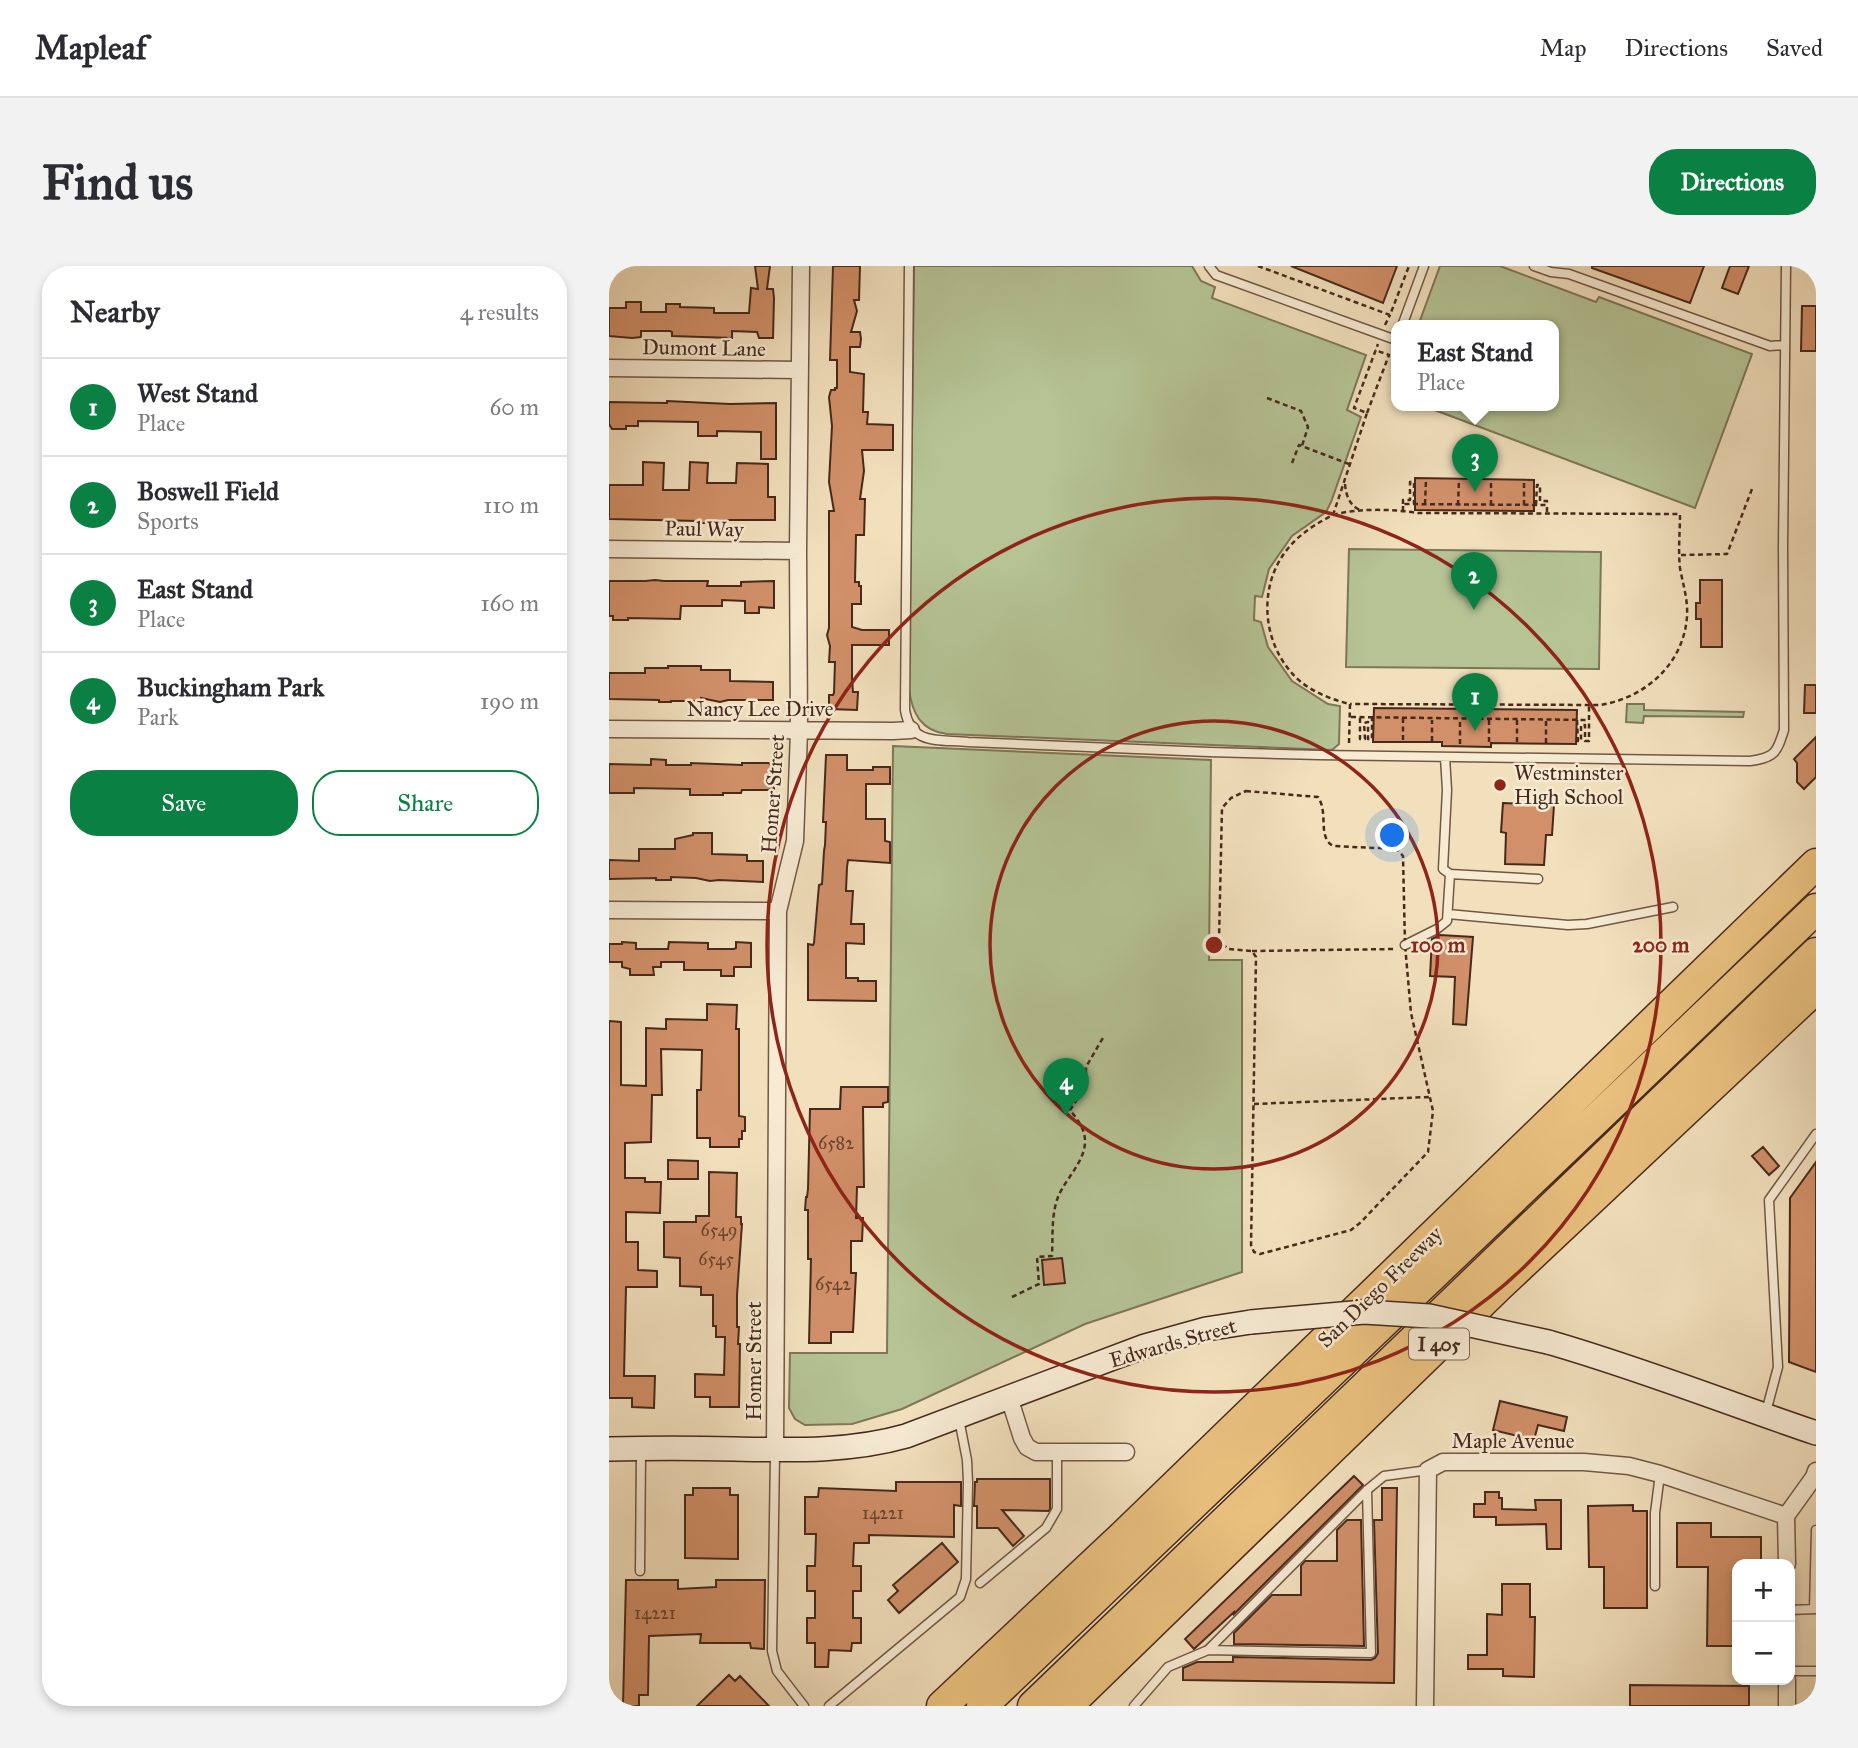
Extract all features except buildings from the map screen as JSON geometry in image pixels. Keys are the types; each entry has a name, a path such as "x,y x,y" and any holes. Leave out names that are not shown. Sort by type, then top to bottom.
{"highway":[{"name":"San Diego Freeway","path":"941,1706 1125,1534 1816,864"},
{"path":"982,1706 1816,909"},
{"path":"1033,1706 1816,953"},
{"name":"I 405","path":"1067,1706 1499,1286 1816,988"}],"street":[{"name":"Homer Street","path":"775,1450 778,911 795,841 799,731 801,266"},
{"name":"Dumont Lane","path":"609,368 799,370"},
{"name":"Paul Way","path":"609,549 798,551"},
{"name":"Nancy Lee Drive","path":"609,729 911,730"},
{"path":"609,910 778,911"},
{"name":"Edwards Street","path":"609,1449 775,1450 873,1444 906,1436 1145,1346 1206,1329 1251,1322 1364,1312 1429,1316 1548,1342 1611,1360 1816,1433"},
{"path":"1009,1397 1022,1438 1027,1447 1036,1452 1126,1452"},
{"name":"Maple Avenue","path":"1425,1706 1428,1470 1443,1462 1584,1462 1629,1466 1786,1516"},
{"path":"1787,1559 1786,1516 1816,1471"},
{"path":"1787,1685 1787,1706"}],"lane":[{"path":"909,266 905,710 907,723 917,734 928,738 968,742 1197,752 1751,761 1772,755 1778,749 1784,730 1786,266"},
{"path":"1209,266 1216,275 1391,338"},
{"path":"1404,320 1424,266"},
{"path":"1534,266 1569,274 1770,346 1785,345"},
{"path":"1445,757 1447,790 1443,869 1450,874 1538,879"},
{"path":"1406,947 1447,921 1450,874"},
{"path":"1448,914 1568,925 1587,924 1673,907"},
{"path":"1765,1416 1778,1367 1769,1200 1816,1134"},
{"path":"829,1706 960,1597 965,1579 968,1483 967,1460 958,1416"},
{"path":"640,1571 642,1449"},
{"path":"775,1450 772,1651 777,1671 804,1706"},
{"path":"980,1583 1046,1528 1057,1510 1057,1452"},
{"path":"1134,1706 1168,1667 1208,1650 1384,1476 1428,1470"},
{"path":"1655,1586 1655,1513 1660,1474"},
{"path":"1208,1650 1371,1653 1367,1490"},
{"path":"1795,1610 1815,1609 1816,1530"},
{"path":"1795,1671 1816,1671"}],"path":[{"path":"1258,266 1390,315"},
{"path":"1367,413 1354,408 1409,266"},
{"path":"1333,515 1389,355 1375,350"},
{"path":"1267,398 1301,411 1308,427 1302,446"},
{"path":"1293,463 1299,445 1349,464"},
{"path":"1345,479 1350,502 1363,511"},
{"path":"1425,504 1426,480"},
{"path":"1458,505 1459,480"},
{"path":"1491,480 1491,505"},
{"path":"1524,481 1524,505"},
{"path":"1403,511 1403,500 1410,500 1410,482 1414,482 1413,504"},
{"path":"1536,505 1537,485 1540,485 1539,501 1548,501 1547,513"},
{"path":"1680,555 1727,554 1752,489"},
{"path":"1403,504 1547,505"},
{"path":"1363,511 1680,514 1680,568 1687,599 1687,618 1678,651 1667,667 1638,694 1609,704 1350,704 1319,693 1301,682 1278,653 1267,617 1269,586 1281,557 1304,532 1333,515 1363,511"},
{"path":"1349,755 1350,704"},
{"path":"1577,720 1578,741 1581,741 1581,725 1585,725 1585,741 1589,741 1589,705"},
{"path":"1350,717 1589,720"},
{"path":"1360,718 1360,739 1364,739 1364,723 1368,723 1368,740 1372,739 1372,718"},
{"path":"1403,718 1403,741"},
{"path":"1432,718 1432,741"},
{"path":"1460,719 1460,744"},
{"path":"1489,719 1489,742"},
{"path":"1517,719 1517,743"},
{"path":"1546,719 1546,743"},
{"path":"1252,951 1256,957 1251,1245 1254,1252 1260,1254 1350,1230 1360,1223 1428,1152 1433,1111 1411,1013 1403,856 1397,849 1333,846 1328,843 1324,835 1324,805 1318,797 1246,791 1231,798 1222,808 1219,940 1228,949 1252,951 1406,947"},
{"path":"1012,1297 1039,1284 1037,1258 1052,1256 1052,1229 1059,1196 1080,1161 1084,1145 1083,1129 1070,1110 1086,1086 1086,1067 1104,1036"},
{"path":"1254,1104 1430,1097"}],"green space":[{"path":"914,266 1192,266 1201,281 1215,287 1212,298 1366,355 1347,410 1361,417 1331,502 1326,512 1292,536 1269,569 1262,597 1255,596 1254,620 1261,622 1268,647 1292,681 1328,704 1340,706 1339,744 1332,750 947,734 924,725 915,713 909,689"},
{"path":"1440,266 1500,266 1596,302 1599,297 1752,354 1695,508 1437,411 1559,411 1559,320 1420,320"},
{"path":"1349,549 1601,552 1599,669 1346,667"},
{"path":"1627,704 1644,704 1644,710 1744,712 1743,717 1644,716 1643,723 1626,722"},
{"path":"893,746 1211,760 1209,960 1242,960 1242,1272 1085,1324 902,1409 852,1424 805,1425 795,1419 789,1408 790,1353 887,1353"}],"place":[{"name":"East Stand","path":"1475,492"},
{"name":"Boswell Field","path":"1474,610"},
{"name":"West Stand","path":"1475,731"},
{"name":"Westminster High School","path":"1500,785"},
{"name":"Buckingham Park","path":"1066,1116"}]}
